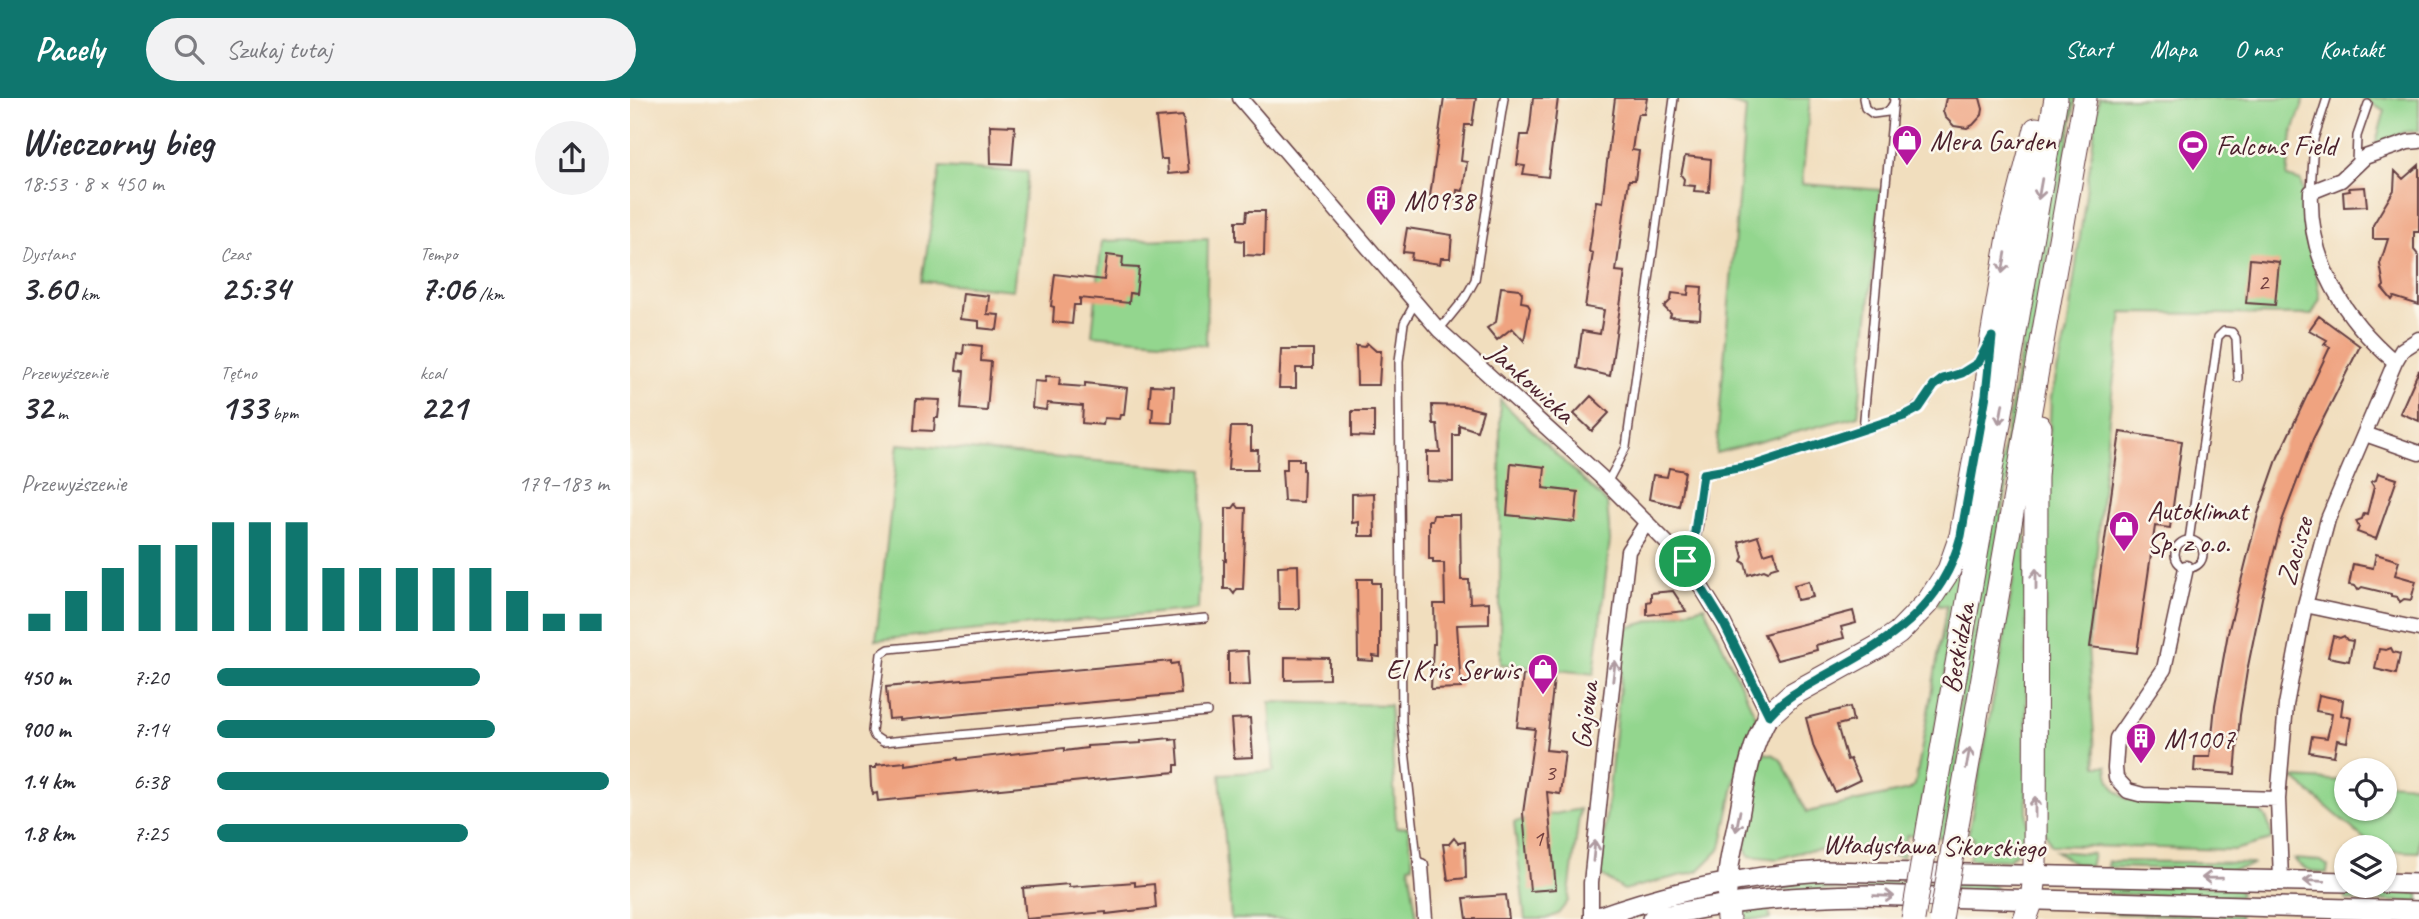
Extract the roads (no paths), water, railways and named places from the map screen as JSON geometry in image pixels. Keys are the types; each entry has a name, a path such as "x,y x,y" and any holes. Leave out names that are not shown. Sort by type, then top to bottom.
{"main road":[{"path":"1769,715 1791,695 1898,633 1919,612 1944,579 1955,558 1986,395 1992,337 2010,231 2032,149 2042,98"},
{"name":"Beskidzka","path":"1913,919 2056,98"},
{"name":"Beskidzka","path":"1941,919 2085,98"},
{"path":"2029,910 2035,875 2036,477 2045,327"}],"street":[{"name":"Jankowicka","path":"1240,98 1439,330 1607,483 1685,561 1724,624 1769,715"},
{"path":"2395,362 2366,335 2347,312 2332,287 2318,253 2310,205 2311,192 2341,180 2356,163 2380,150 2419,141"},
{"name":"Zacisze","path":"2281,880 2278,799 2286,705 2305,605 2328,519 2395,362 2402,350 2419,339"},
{"path":"2365,434 2419,453"},
{"name":"Gajowa","path":"1592,919 1591,883 1605,739 1629,551 1647,522"},
{"path":"2186,568 2164,669 2117,738 2116,778 2125,789 2143,795 2278,799"},
{"path":"2305,605 2419,629"},
{"path":"1727,911 1727,881 1752,752 1769,715"},
{"path":"1421,866 1425,919"},
{"name":"Władysława Sikorskiego","path":"1592,919 1651,899 1727,881 1824,870 2334,882"},
{"path":"2280,913 2281,880"},
{"path":"2397,883 2419,884"},
{"name":"Władysława Sikorskiego","path":"1652,919 1727,911 1783,898 1866,895 2029,910 2280,913 2419,911"}],"lane":[{"path":"1439,330 1465,298 1475,280 1504,98"},
{"path":"1607,483 1626,447 1674,98"},
{"path":"1863,98 1869,111 1878,115 1888,112 1893,101"},
{"path":"2311,192 2314,139 2328,98"},
{"path":"1863,429 1893,101"},
{"path":"2356,163 2357,136 2368,104"},
{"path":"1415,303 1404,323 1399,361 1402,723 1417,858 1421,866"},
{"path":"2189,540 2218,337 2224,331 2232,332 2236,338 2238,377"},
{"path":"1685,561 1692,553 1703,474 1755,465 1904,416 1919,408 1934,386 1978,363 1992,337"},
{"path":"2189,540 2199,544 2203,557 2198,565 2186,568 2180,566 2174,555 2179,543 2189,540"},
{"path":"1205,618 889,649 881,654 872,730 874,736 883,742 1207,712"}],"place":[{"name":"Mera Garden","path":"1907,167"},
{"name":"Falcons Field","path":"2193,172"},
{"name":"M0938","path":"1381,227"},
{"name":"Autoklimat Sp. z o.o.","path":"2124,553"},
{"name":"El Kris Serwis","path":"1543,696"},
{"name":"M1007","path":"2141,765"}]}
